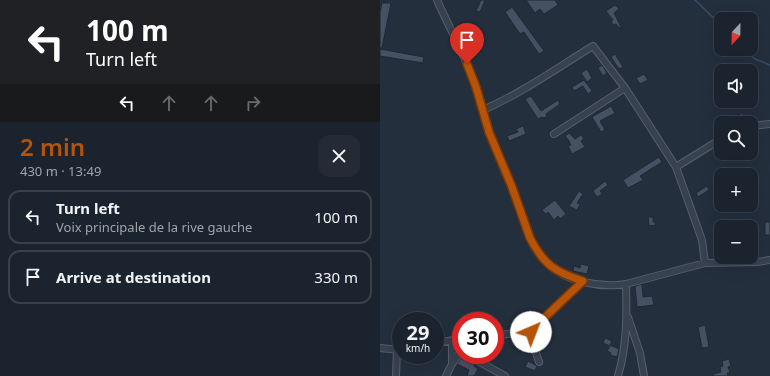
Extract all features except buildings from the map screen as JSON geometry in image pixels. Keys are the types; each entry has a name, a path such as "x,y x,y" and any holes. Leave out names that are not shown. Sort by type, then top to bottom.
{"street":[{"path":"437,0 463,52 497,154 512,187 530,238 546,263 560,273 583,281 613,286 626,284 705,263 757,262 770,260"},
{"path":"483,110 502,102 593,46 624,88 676,167 702,240 705,263"},
{"path":"554,134 624,88"},
{"path":"758,125 770,124"},
{"path":"676,167 714,143"},
{"path":"504,334 518,332 530,328 543,319 583,281"},
{"path":"618,376 622,362 627,313 626,284"},
{"path":"627,313 640,353 644,376"},
{"path":"530,328 538,362"},
{"path":"444,341 452,340"},
{"path":"380,348 392,349"},
{"path":"396,376 397,364"},
{"path":"446,376 452,364"},
{"path":"483,364 505,376"}],"waterway":[{"path":"695,0 714,18"},
{"path":"751,56 770,65"}],"route":[{"path":"467,64 476,87 497,154 512,187 534,246 546,263 560,273 583,281 543,319 535,326 530,328 531,332"}]}
